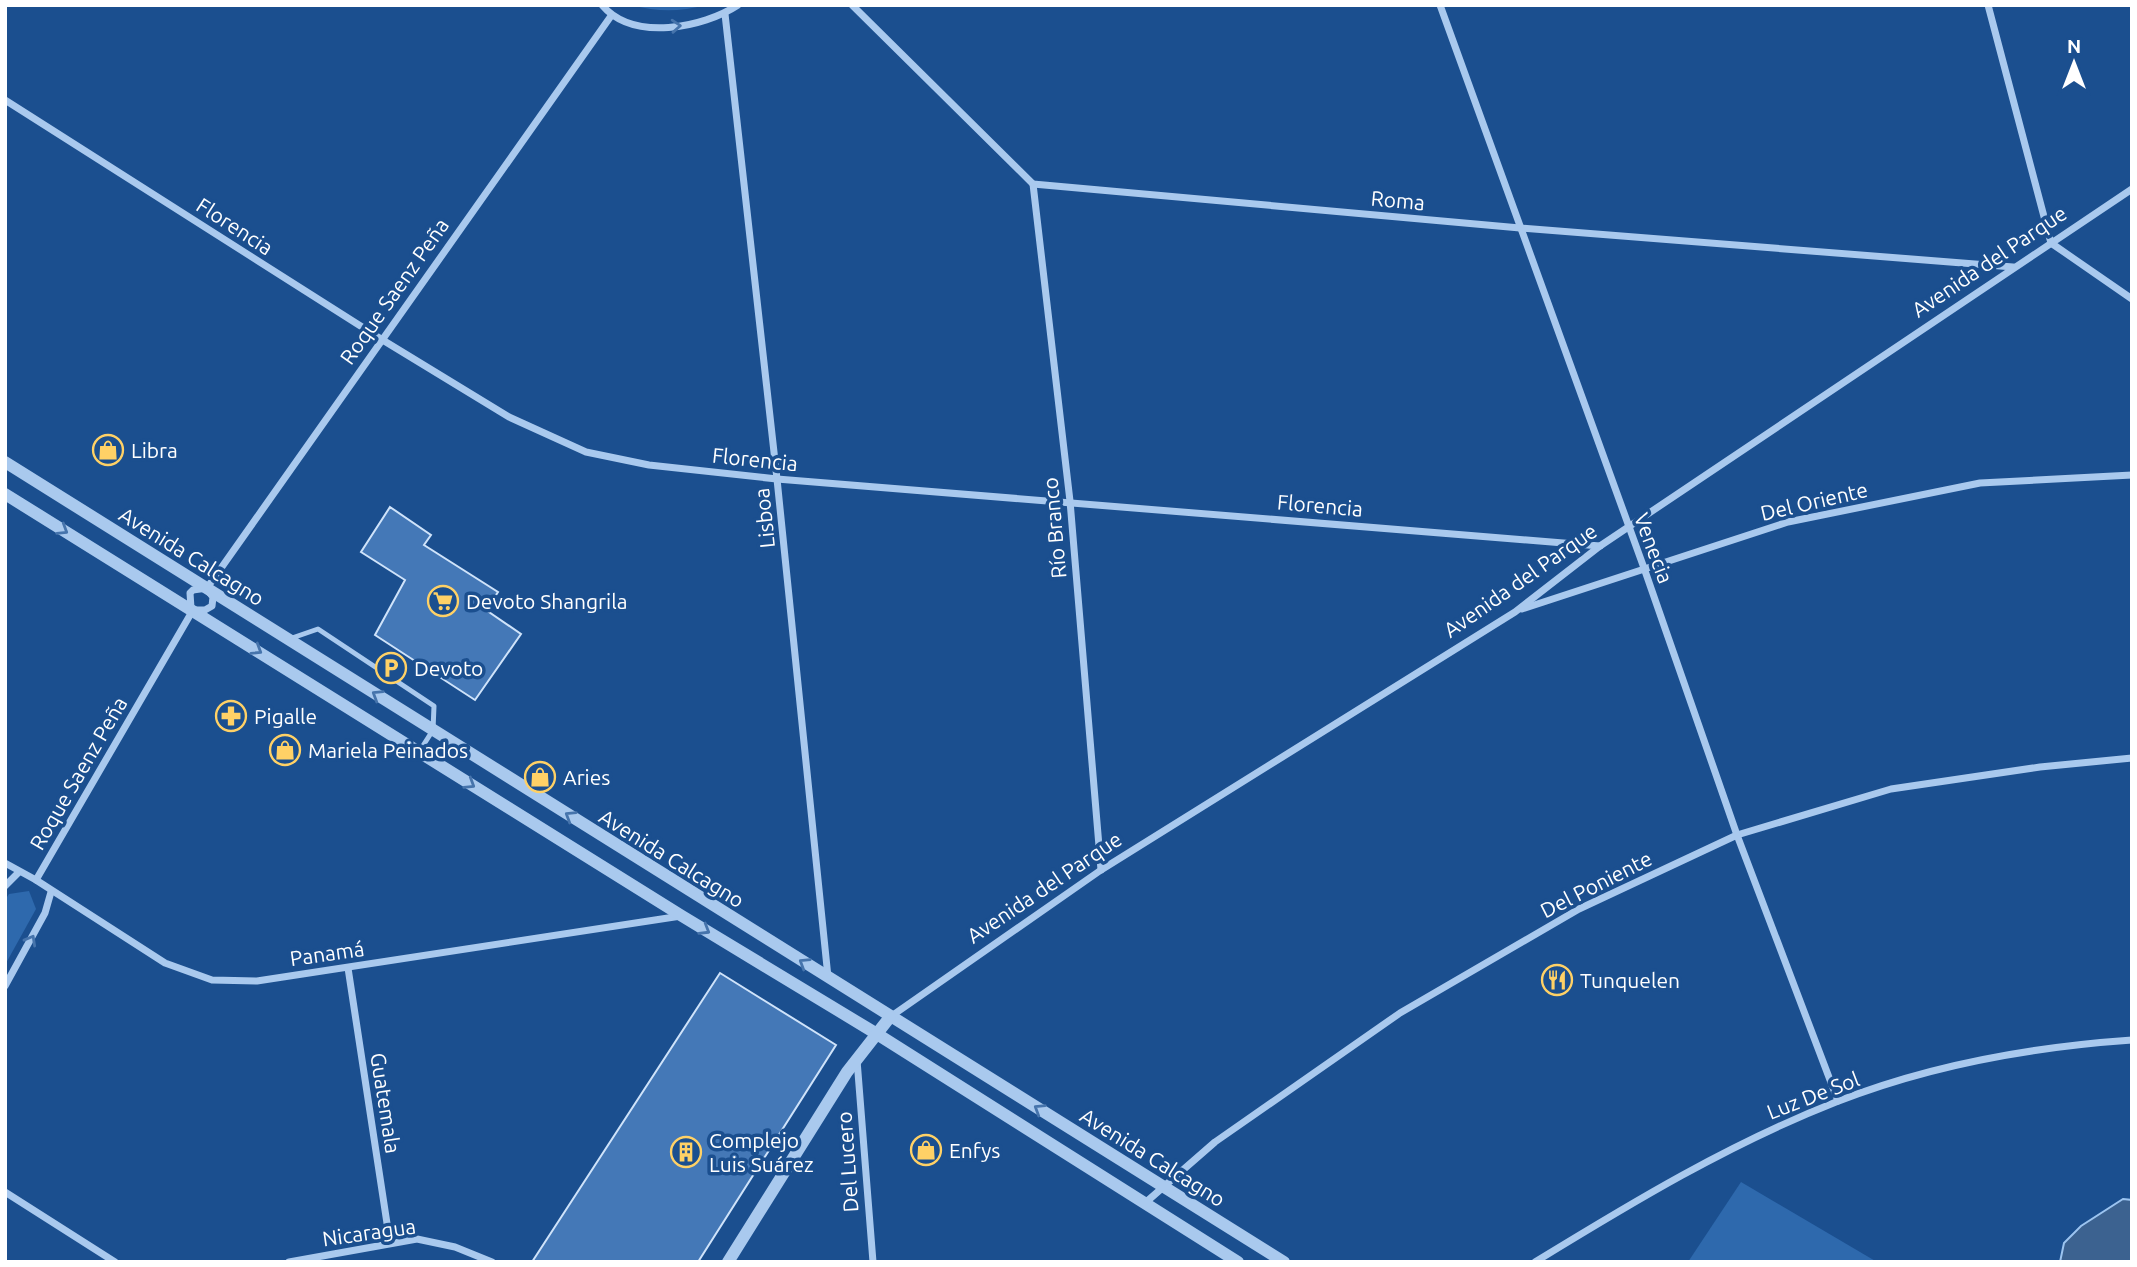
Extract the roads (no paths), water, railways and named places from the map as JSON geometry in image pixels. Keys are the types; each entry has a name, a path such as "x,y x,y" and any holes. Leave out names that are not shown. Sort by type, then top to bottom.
{"street":[{"path":"602,5 611,16 632,24 656,28 696,25 725,14 738,5"},
{"path":"852,5 1033,184"},
{"name":"Venecia","path":"1440,5 1644,568 1737,835 1838,1101"},
{"path":"1989,5 2051,243 2132,299"},
{"name":"Lisboa","path":"725,14 777,479 828,978"},
{"name":"Roque Saenz Peña","path":"193,610 189,602 190,593 207,588 611,16"},
{"name":"Florencia","path":"5,100 381,339 509,417 586,452 649,465 777,479 1600,546"},
{"name":"Roma","path":"1033,184 1520,228 2014,267"},
{"name":"Río Branco","path":"1033,184 1070,502 1101,870"},
{"name":"Avenida del Parque","path":"890,1017 1101,870 1515,612 1600,546 2132,189"},
{"name":"Avenida Calcagno","path":"5,462 1284,1262"},
{"name":"Del Oriente","path":"1515,612 1788,522 1980,482 2132,475"},
{"name":"Avenida Calcagno","path":"5,494 682,916 877,1034 1238,1262"},
{"name":"Roque Saenz Peña","path":"193,610 205,610 212,606 213,597 207,588"},
{"name":"Roque Saenz Peña","path":"36,880 193,610"},
{"name":"Del Poniente","path":"1145,1203 1216,1142 1400,1013 1579,909 1737,835 1891,789 2040,767 2132,758"},
{"name":"Panamá","path":"5,863 165,963 212,980 257,981 682,916"},
{"name":"Roque Saenz Peña","path":"5,886 19,872"},
{"path":"5,986 45,914 51,892"},
{"name":"Guatemala","path":"348,968 390,1243"},
{"path":"728,1262 857,1060 890,1017"},
{"name":"Luz De Sol","path":"1535,1262 1648,1192 1756,1137 1838,1101 1926,1073 1995,1056 2068,1044 2132,1040"},
{"name":"Del Lucero","path":"857,1060 873,1262"},
{"path":"5,1192 115,1262"},
{"name":"Nicaragua","path":"289,1262 416,1239 454,1247 492,1262"}],"lane":[{"path":"288,639 318,629 434,706 433,730 419,752"}],"place":[{"name":"Libra","path":"108,450"},
{"name":"Devoto Shangrila","path":"443,601"},
{"name":"Devoto","path":"391,668"},
{"name":"Pigalle","path":"231,716"},
{"name":"Mariela Peinados","path":"285,750"},
{"name":"Aries","path":"540,777"},
{"name":"Tunquelen","path":"1557,980"},
{"name":"Enfys","path":"926,1150"},
{"name":"Complejo Luis Suárez","path":"686,1152"}]}
